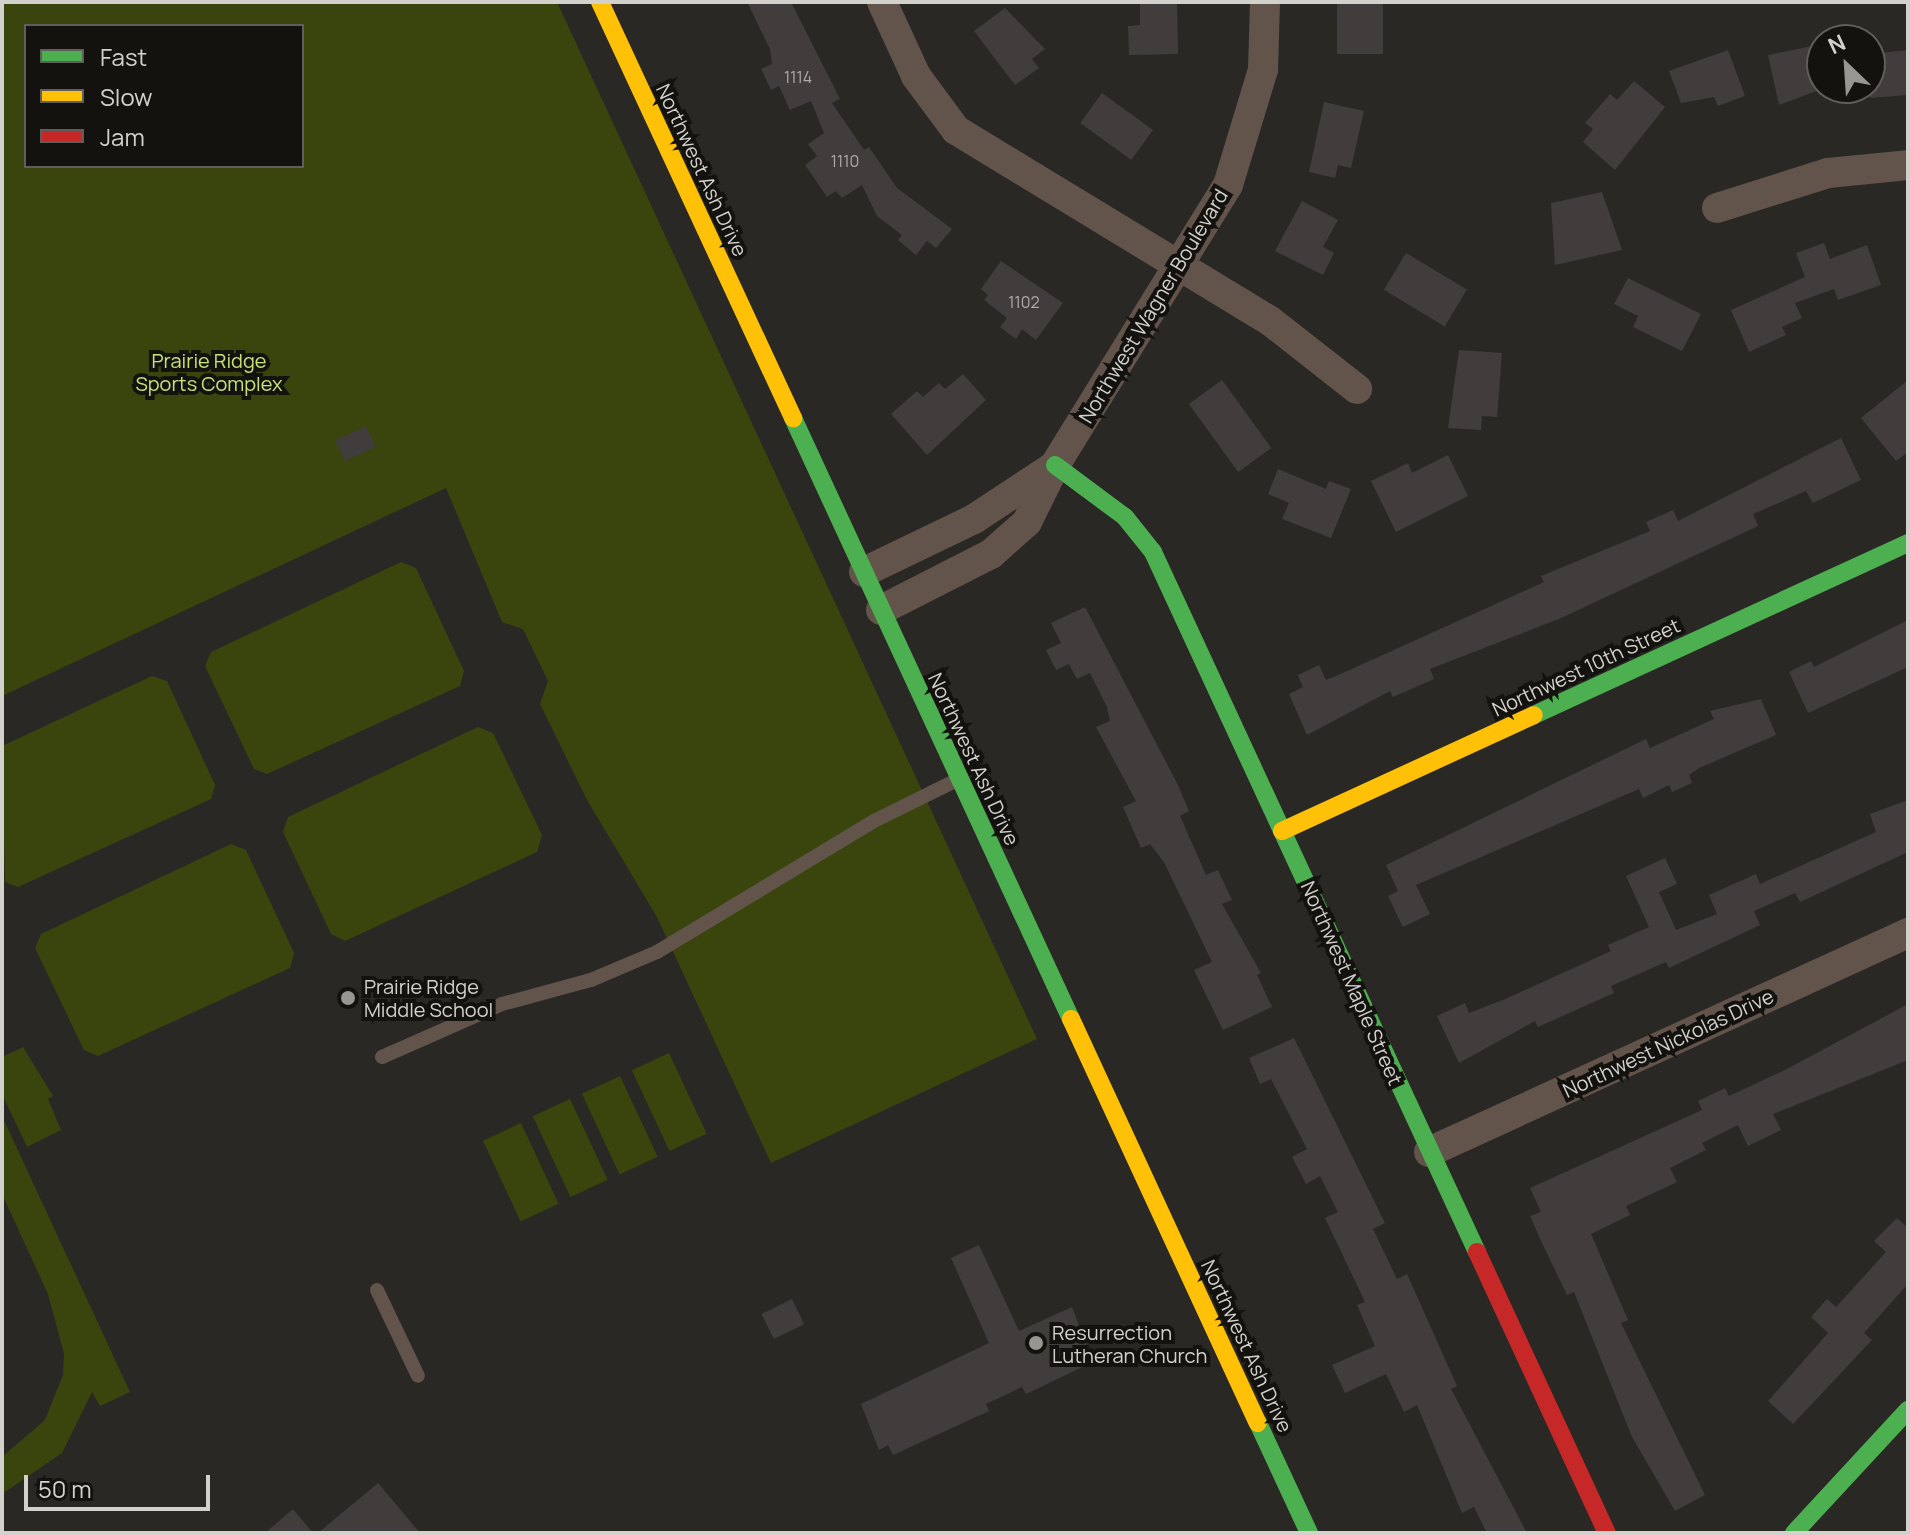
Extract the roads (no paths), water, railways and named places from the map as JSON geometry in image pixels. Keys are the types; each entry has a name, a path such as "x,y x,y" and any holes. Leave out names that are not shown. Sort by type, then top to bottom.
{"street":[{"name":"Northwest Ash Drive","path":"600,2 1309,1533"},
{"path":"882,2 924,89 956,130 1269,320 1357,389"},
{"name":"Northwest Wagner Boulevard","path":"881,610 991,554 1027,522 1055,465 1181,269 1228,185 1249,129 1263,70 1265,2"},
{"path":"1717,208 1828,173 1908,165"},
{"name":"Northwest Wagner Boulevard","path":"864,572 974,519 1055,465"},
{"name":"Northwest Maple Street","path":"1055,465 1125,517 1148,544 1607,1533"},
{"name":"Northwest 10th Street","path":"1282,831 1908,543"},
{"name":"Northwest Nickolas Drive","path":"1429,1152 1908,933"},
{"path":"1794,1533 1908,1410"}],"lane":[{"path":"382,1057 502,1004 591,980 657,952 874,821 959,779"},
{"path":"377,1290 418,1376"}],"place":[{"name":"Prairie Ridge Middle School","path":"348,998"},
{"name":"Resurrection Lutheran Church","path":"1036,1343"}],"park label":[{"name":"Prairie Ridge Sports Complex","path":"209,372"}]}
